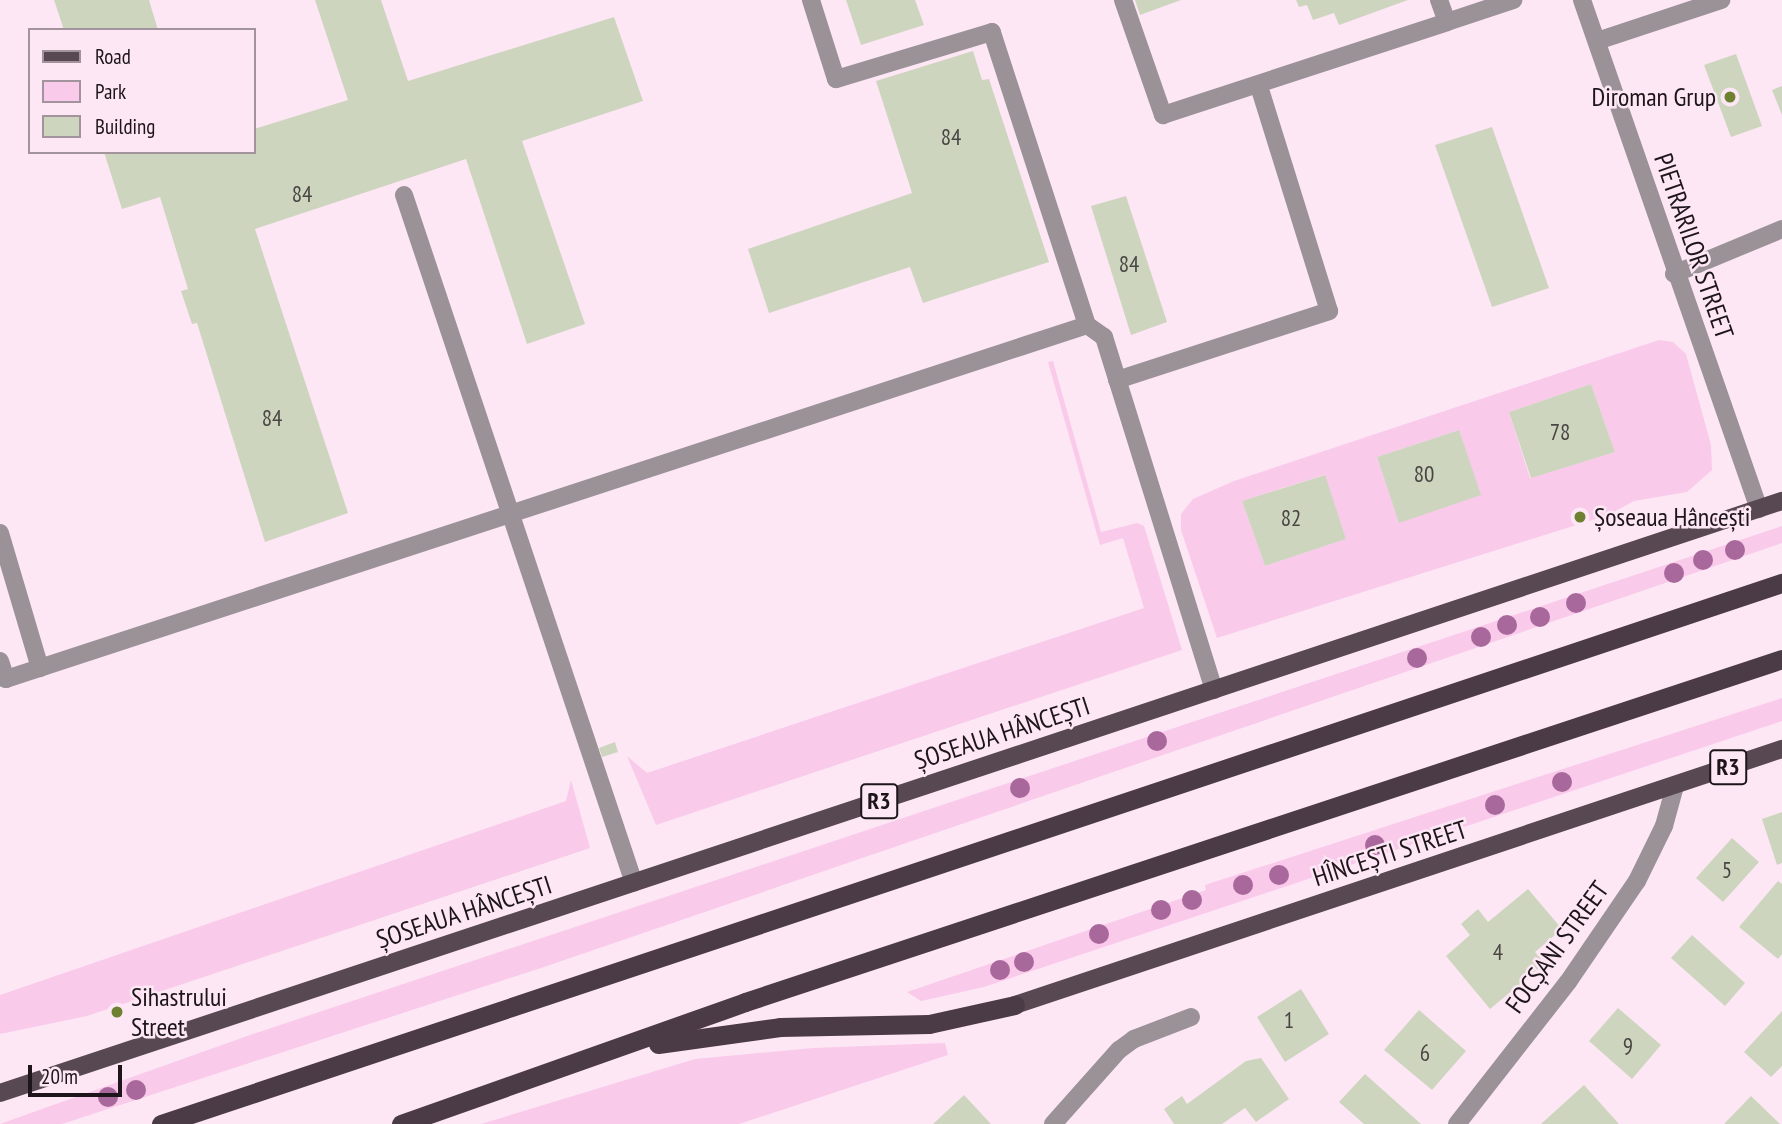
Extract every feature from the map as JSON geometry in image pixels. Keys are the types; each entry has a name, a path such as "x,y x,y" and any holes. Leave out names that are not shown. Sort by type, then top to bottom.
{"highway":[{"path":"161,1124 1782,583"},
{"name":"R3","path":"401,1124 745,1002 1782,659"},
{"name":"R3","path":"582,1060 691,1037 780,1027 929,1024 1015,1006"}],"main road":[{"name":"ȘOSEAUA HÂNCEȘTI","path":"0,1093 1782,501"},
{"name":"HÎNCEȘTI STREET","path":"1015,1006 1782,749"}],"street":[{"path":"811,0 836,79 992,32 1087,325 1104,337 1214,690"},
{"path":"1123,0 1163,116 1513,0"},
{"path":"1439,0 1447,22"},
{"name":"PIETRARILOR STREET","path":"1582,0 1674,274 1759,509"},
{"path":"1597,41 1721,0"},
{"path":"1116,380 1329,311 1259,86"},
{"path":"404,195 634,883"},
{"path":"1674,274 1782,229"},
{"path":"0,661 6,680 1087,325"},
{"path":"0,533 40,668"},
{"name":"FOCȘANI STREET","path":"1457,1124 1568,982 1637,881 1664,826 1675,786"},
{"path":"1053,1124 1119,1050 1134,1039 1191,1017"}],"green space":[{"path":"1659,340 1673,342 1686,354 1711,445 1712,470 1687,492 1634,501 1608,515 1217,638 1181,530 1181,514 1193,499 1234,481","holes":["1591,384 1615,452 1530,478 1509,412","1459,430 1399,522 1377,457","1324,475 1346,539 1265,566 1242,501"]},
{"path":"1053,361 1101,532 1137,523 1144,526 1182,650 656,825 627,756 647,773 1144,608 1123,538 1100,545 1048,362"},
{"path":"1782,526 1782,543 541,968 62,1124 0,1124 250,1035"},
{"path":"1782,698 1782,721 984,987 921,1001 907,992 1206,890 1205,885"},
{"path":"571,780 590,848 87,1016 0,1034 0,995 566,801"},
{"path":"945,1043 948,1055 739,1124 481,1124 695,1059 813,1048"}],"building":[{"path":"54,0 149,0 157,28 63,28"},
{"path":"315,0 381,0 408,81 614,17 643,101 522,141 585,324 527,344 466,159 255,229 348,513 265,542 197,323 192,324 181,291 188,289 160,197 122,209 105,154 256,154 256,128 348,100"},
{"path":"846,0 915,0 924,25 861,45"},
{"path":"1135,0 1181,0 1140,15"},
{"path":"1296,0 1408,0 1339,25 1334,13 1313,20 1307,5 1299,7"},
{"path":"973,51 982,80 989,79 1049,262 923,303 910,267 769,313 748,249 912,193 876,81"},
{"path":"1736,54 1762,126 1731,137 1704,65"},
{"path":"1782,86 1782,115 1772,90"},
{"path":"1492,127 1549,288 1492,307 1435,145"},
{"path":"1126,196 1167,322 1131,335 1091,206"},
{"path":"1591,384 1615,452 1531,478 1509,412"},
{"path":"1459,430 1481,495 1399,523 1377,457"},
{"path":"1325,475 1346,539 1265,566 1242,501"},
{"path":"615,742 618,752 602,757 599,748"},
{"path":"1782,812 1782,863 1777,865 1762,819"},
{"path":"1732,838 1759,862 1723,902 1696,878"},
{"path":"1778,881 1782,884 1782,954 1778,959 1739,927"},
{"path":"1528,889 1562,929 1535,952 1545,963 1490,1009 1446,956 1470,935 1461,924 1478,909 1488,922"},
{"path":"1692,935 1745,983 1725,1006 1671,958"},
{"path":"1301,989 1329,1034 1285,1062 1257,1017"},
{"path":"1618,1008 1661,1045 1632,1079 1589,1041"},
{"path":"1419,1010 1466,1051 1432,1090 1384,1050"},
{"path":"1782,1011 1782,1066 1771,1077 1744,1052"},
{"path":"1261,1058 1289,1099 1256,1122 1245,1108 1222,1124 1174,1124 1164,1109 1182,1096 1187,1104 1246,1061"},
{"path":"1365,1074 1421,1124 1364,1124 1339,1102"},
{"path":"1584,1085 1619,1124 1541,1124"},
{"path":"964,1095 991,1124 933,1124"},
{"path":"1751,1096 1780,1124 1724,1124"}],"place":[{"name":"Diroman Grup","path":"1730,97"},
{"name":"Șoseaua Hâncești","path":"1580,517"},
{"name":"Sihastrului Street","path":"117,1012"}]}
